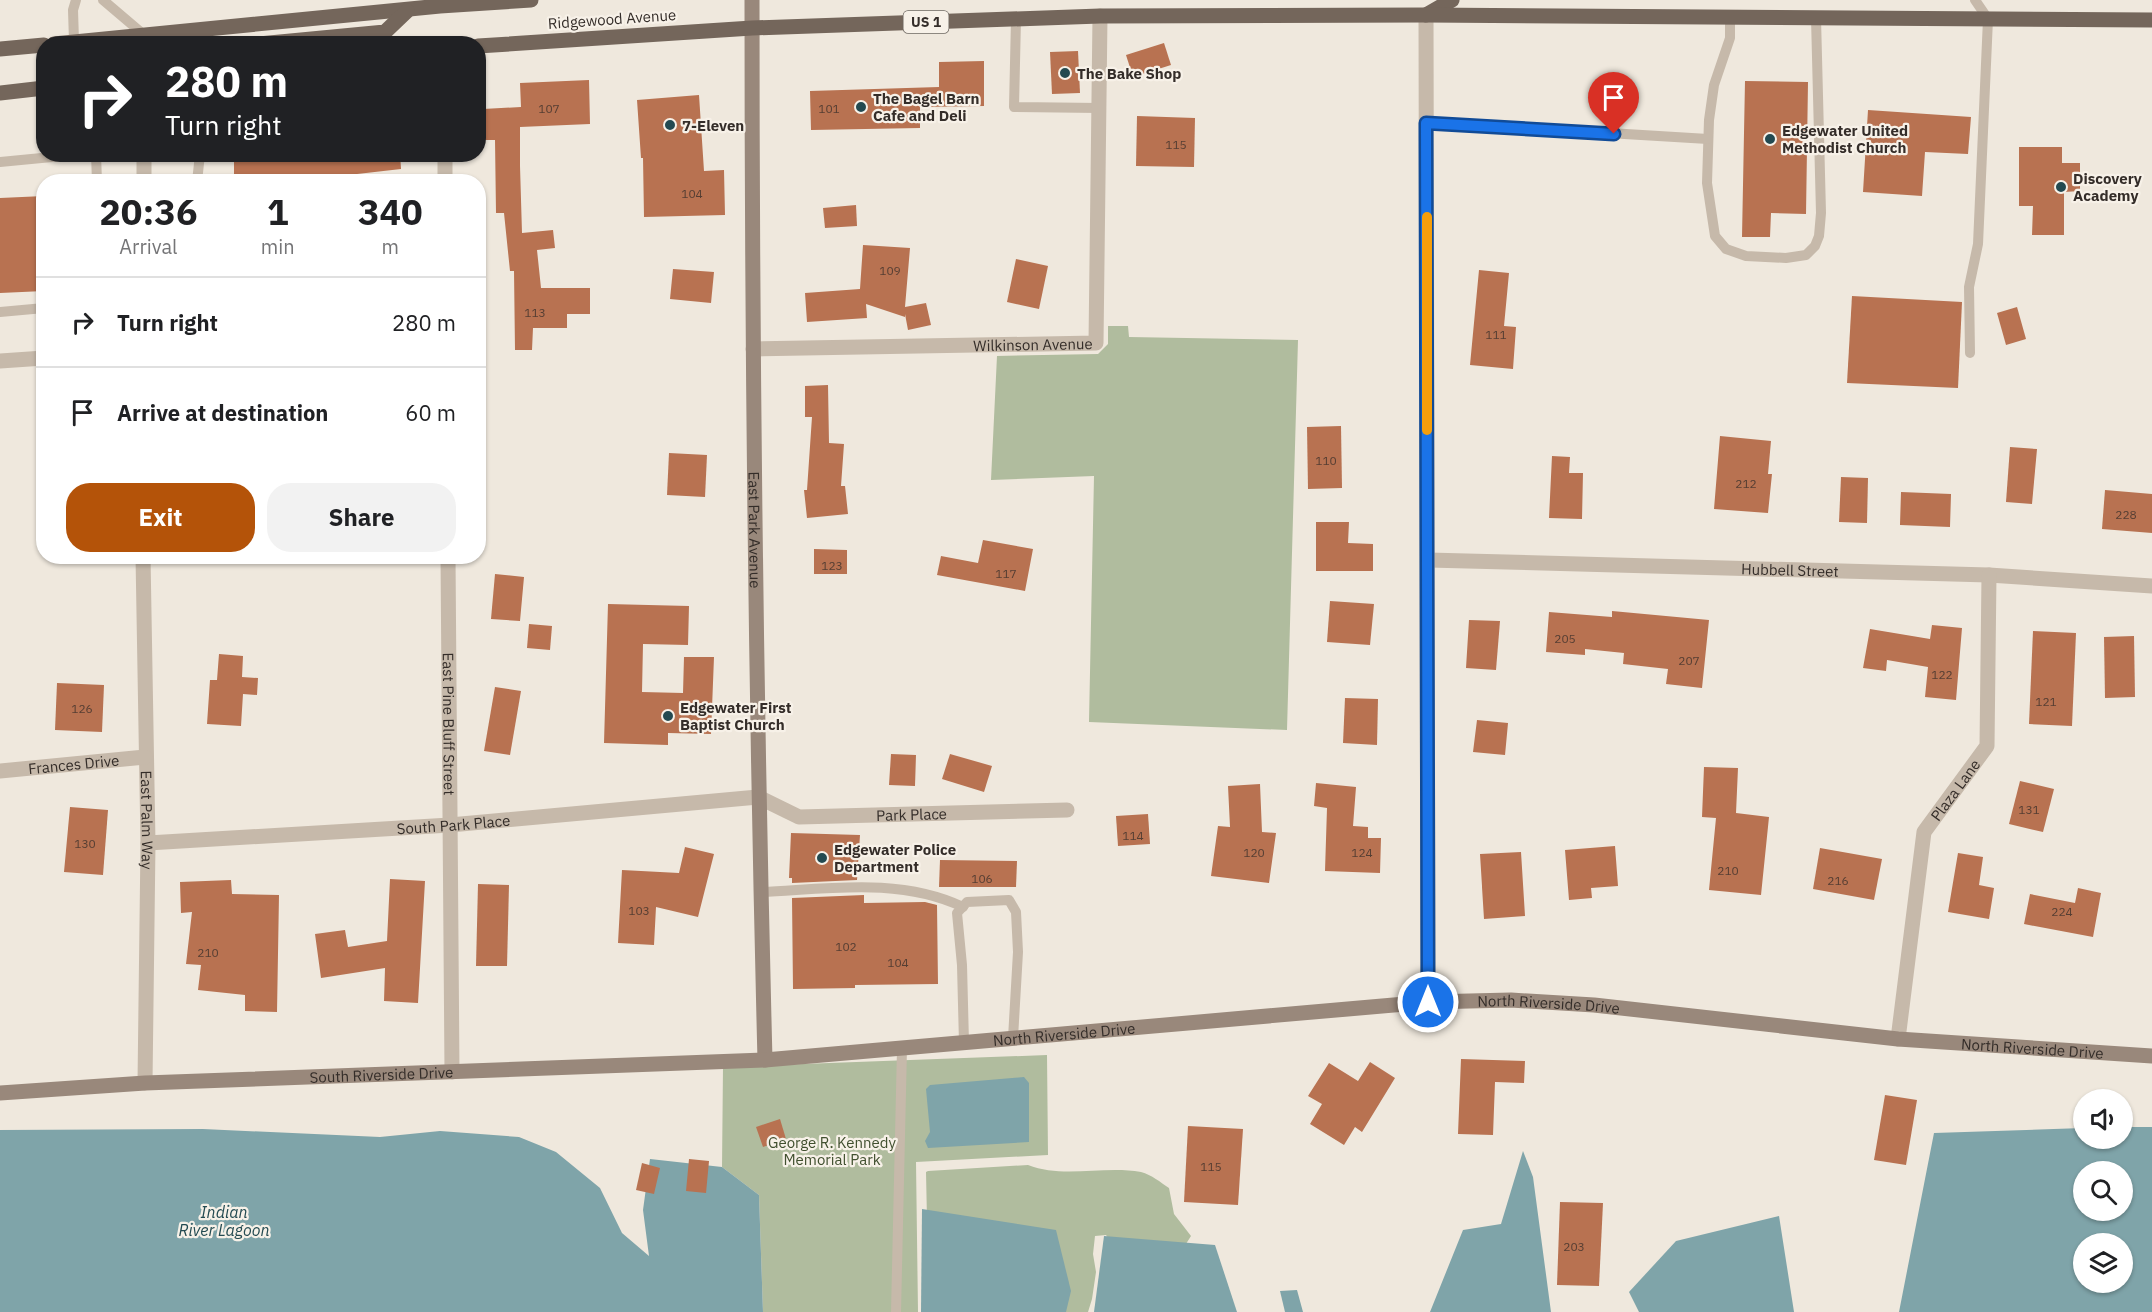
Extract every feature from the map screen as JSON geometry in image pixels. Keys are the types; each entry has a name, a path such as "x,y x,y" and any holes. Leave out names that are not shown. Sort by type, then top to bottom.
{"main road":[{"name":"Ridgewood Avenue","path":"123,36 406,11 440,3 531,0"},
{"path":"1426,15 1452,0"},
{"path":"343,36 385,32 406,11"},
{"name":"Ridgewood Avenue","path":"486,45 752,28 1100,16 1426,15 2152,20"},
{"path":"0,49 36,46"},
{"path":"0,93 36,89"}],"street":[{"name":"East Park Avenue","path":"752,0 758,797 765,1060"},
{"path":"1426,15 1428,1002"},
{"name":"Wilkinson Avenue","path":"753,349 1096,343 1100,16"},
{"path":"0,362 36,359"},
{"name":"Hubbell Street","path":"1428,560 1989,575 2152,586"},
{"name":"East Palm Way","path":"144,564 148,843 145,1083"},
{"name":"East Pine Bluff Street","path":"448,564 452,1072"},
{"name":"Plaza Lane","path":"1898,1039 1924,832 1988,746 1989,575"},
{"name":"Frances Drive","path":"0,771 145,757"},
{"name":"Park Place","path":"758,797 798,818 1067,810"},
{"name":"South Park Place","path":"148,843 450,825 758,797"},
{"name":"North Riverside Drive","path":"765,1060 1428,1002 1511,1000 1594,1005 1898,1039 2152,1056"},
{"name":"South Riverside Drive","path":"0,1093 145,1083 765,1060"}],"lane":[{"path":"74,36 73,10 76,0"},
{"path":"103,0 143,34"},
{"path":"1970,353 1969,287 1978,244 1988,19 1975,0"},
{"path":"1730,17 1730,38 1714,85 1709,120 1707,183 1715,236 1726,249 1746,256 1786,258 1806,255 1815,246 1819,236 1821,213 1816,18"},
{"path":"1016,19 1014,107 1099,108"},
{"path":"1426,123 1708,139"},
{"path":"0,162 36,159"},
{"path":"0,312 36,309"},
{"path":"761,892 882,887 911,890 936,896 963,907"},
{"path":"964,1043 962,965 957,913 967,902 978,900 1009,900 1016,912 1018,952 1013,1038"},
{"path":"896,1312 902,1048"}],"green space":[{"path":"1108,326 1128,326 1129,337 1298,340 1287,730 1089,722 1094,476 991,480 997,356 1098,354 1108,344"},
{"name":"George R. Kennedy Memorial Park","path":"1047,1055 1048,1155 916,1162 918,1312 763,1312 759,1195 722,1167 723,1067"},
{"path":"1028,1165 1056,1171 1127,1170 1149,1175 1169,1188 1174,1214 1191,1236 1184,1247 1116,1249 1106,1235 1095,1236 1093,1254 1096,1272 1088,1312 1063,1312 927,1220 926,1172"}],"water":[{"path":"1024,1077 1029,1083 1029,1142 928,1148 925,1141 930,1132 926,1089 930,1085"},
{"path":"2133,1127 2152,1127 2152,1312 1899,1312 1934,1133 2073,1128 2073,1149 2133,1149"},
{"name":"Indian River Lagoon","path":"203,1129 380,1137 440,1131 519,1137 556,1152 600,1188 622,1233 649,1256 643,1210 650,1159 722,1167 759,1195 763,1312 0,1312 0,1130"},
{"path":"1523,1151 1533,1177 1551,1312 1430,1312 1463,1230 1501,1224"},
{"path":"922,1209 1056,1230 1071,1291 1066,1312 921,1312"},
{"path":"1779,1216 1794,1312 1639,1312 1629,1292 1676,1241"},
{"path":"1104,1236 1215,1245 1237,1312 1094,1312"},
{"path":"1297,1290 1303,1312 1285,1312 1280,1291"}],"building":[{"path":"1164,43 1171,65 1133,77 1126,55"},
{"name":"The Bake Shop","path":"1078,51 1080,93 1052,94 1050,52"},
{"path":"984,61 984,106 920,107 920,128 811,130 810,91 939,87 939,62"},
{"path":"589,80 590,124 520,127 522,233 553,230 555,248 537,250 541,288 590,288 590,314 567,314 567,328 533,328 532,350 515,350 514,271 510,271 504,213 496,213 495,140 486,140 486,109 521,107 520,83"},
{"name":"Edgewater United Methodist Church","path":"1745,81 1808,82 1806,214 1771,213 1770,237 1742,237"},
{"path":"699,95 704,171 724,170 725,215 644,217 643,158 641,158 637,100"},
{"path":"1868,110 1971,117 1968,154 1925,152 1922,196 1863,192"},
{"path":"1137,116 1195,118 1194,167 1136,166"},
{"path":"2019,147 2062,147 2062,163 2080,163 2080,191 2064,192 2064,235 2032,235 2033,206 2019,206"},
{"path":"234,162 401,162 401,169 357,174 234,174"},
{"path":"36,196 36,291 0,293 0,198"},
{"path":"856,205 857,226 825,228 823,208"},
{"path":"863,245 910,248 905,307 926,303 931,325 908,330 905,314 905,317 866,304 867,318 807,322 805,293 860,289"},
{"path":"1016,259 1048,266 1039,309 1007,302"},
{"path":"673,269 714,272 711,303 670,299"},
{"path":"1479,270 1509,273 1504,326 1516,327 1513,369 1470,365"},
{"path":"1852,296 1962,302 1958,388 1847,383"},
{"path":"2017,307 2026,339 2006,345 1997,313"},
{"path":"828,385 829,443 844,444 841,486 845,486 848,514 807,518 804,490 807,490 812,417 805,417 805,386"},
{"path":"1341,426 1342,488 1308,489 1307,427"},
{"path":"1720,436 1771,441 1768,474 1772,474 1768,513 1714,509"},
{"path":"2010,447 2037,449 2032,504 2006,502"},
{"path":"669,453 707,455 705,497 667,495"},
{"path":"1552,456 1570,457 1569,473 1583,473 1582,519 1549,518"},
{"path":"1841,477 1868,478 1867,523 1839,522"},
{"path":"2105,490 2152,494 2152,533 2102,529"},
{"path":"1901,492 1951,494 1950,527 1900,525"},
{"path":"1316,522 1349,522 1348,543 1373,544 1373,571 1316,571"},
{"path":"983,540 1033,549 1025,591 937,575 941,556 978,563"},
{"path":"814,549 847,550 847,574 814,574"},
{"path":"495,574 524,577 520,621 491,619"},
{"path":"1330,601 1374,604 1370,645 1327,642"},
{"path":"608,604 689,606 688,645 643,644 642,692 683,693 684,657 714,657 711,734 668,733 668,745 604,743"},
{"path":"1612,611 1709,620 1702,688 1666,684 1668,669 1623,664 1624,653 1585,649 1585,655 1546,652 1549,612 1612,617"},
{"path":"1469,620 1500,621 1496,670 1466,668"},
{"path":"529,624 552,626 550,650 527,648"},
{"path":"1932,625 1962,628 1956,700 1925,697 1928,667 1887,660 1886,671 1863,668 1870,629 1930,639"},
{"path":"2033,631 2076,633 2072,726 2029,724"},
{"path":"2134,636 2135,697 2105,698 2104,637"},
{"path":"219,654 243,656 242,677 258,678 257,695 243,694 241,726 207,724 210,680 217,680"},
{"path":"57,683 104,685 102,732 55,730"},
{"path":"495,687 521,691 510,755 484,751"},
{"path":"1345,698 1378,699 1377,745 1343,743"},
{"path":"1477,720 1508,723 1505,755 1473,752"},
{"path":"891,754 916,755 915,786 889,785"},
{"path":"950,754 992,766 984,792 942,779"},
{"path":"1704,767 1738,768 1736,813 1769,817 1761,895 1709,890 1716,818 1702,817"},
{"path":"2020,781 2054,789 2043,832 2009,824"},
{"path":"1316,783 1356,787 1353,826 1368,827 1368,838 1381,838 1380,873 1325,871 1327,808 1314,806"},
{"path":"1260,784 1262,832 1276,833 1269,883 1211,876 1218,826 1230,827 1228,786"},
{"path":"70,807 108,810 103,875 64,872"},
{"path":"1148,814 1150,844 1118,846 1116,816"},
{"path":"791,833 860,835 857,880 792,883 792,878 789,878"},
{"path":"1615,846 1618,886 1591,888 1592,898 1569,900 1565,850"},
{"path":"685,847 714,854 698,917 656,907 654,945 618,943 622,870 679,873"},
{"path":"1820,848 1882,859 1874,900 1813,889"},
{"path":"1521,852 1525,916 1484,919 1480,854"},
{"path":"1958,853 1983,857 1979,885 1994,888 1989,919 1948,912"},
{"path":"940,860 1017,861 1016,887 939,887"},
{"path":"390,879 425,881 418,1003 384,1001 385,968 321,978 315,934 345,930 348,947 387,941"},
{"path":"231,880 232,894 279,895 277,1012 245,1011 245,995 198,990 201,965 186,964 192,912 181,913 180,882"},
{"path":"478,884 509,885 507,966 476,966"},
{"path":"2078,888 2101,893 2093,937 2024,924 2030,894 2075,903"},
{"path":"864,895 864,903 925,902 937,905 938,984 855,985 855,988 793,989 792,898"},
{"path":"1461,1059 1525,1061 1524,1083 1495,1082 1493,1135 1458,1134"},
{"path":"1370,1062 1395,1078 1362,1132 1355,1127 1344,1145 1310,1124 1322,1104 1308,1096 1329,1063 1358,1081"},
{"path":"1885,1095 1917,1100 1906,1165 1874,1160"},
{"path":"780,1119 786,1139 763,1147 756,1127"},
{"path":"1188,1126 1243,1129 1238,1205 1184,1202"},
{"path":"689,1159 709,1161 706,1193 686,1191"},
{"path":"642,1163 660,1168 654,1194 636,1190"},
{"path":"1560,1202 1603,1203 1599,1286 1557,1285"}],"slow traffic":[{"path":"1427,217 1427,430"}],"place":[{"name":"The Bake Shop","path":"1065,73"},
{"name":"The Bagel Barn Cafe and Deli","path":"861,107"},
{"name":"7-Eleven","path":"670,125"},
{"name":"Edgewater United Methodist Church","path":"1770,139"},
{"name":"Discovery Academy","path":"2061,187"},
{"name":"Edgewater First Baptist Church","path":"668,716"},
{"name":"Edgewater Police Department","path":"822,858"}],"route":[{"path":"1428,1002 1426,123 1614,134"}]}
